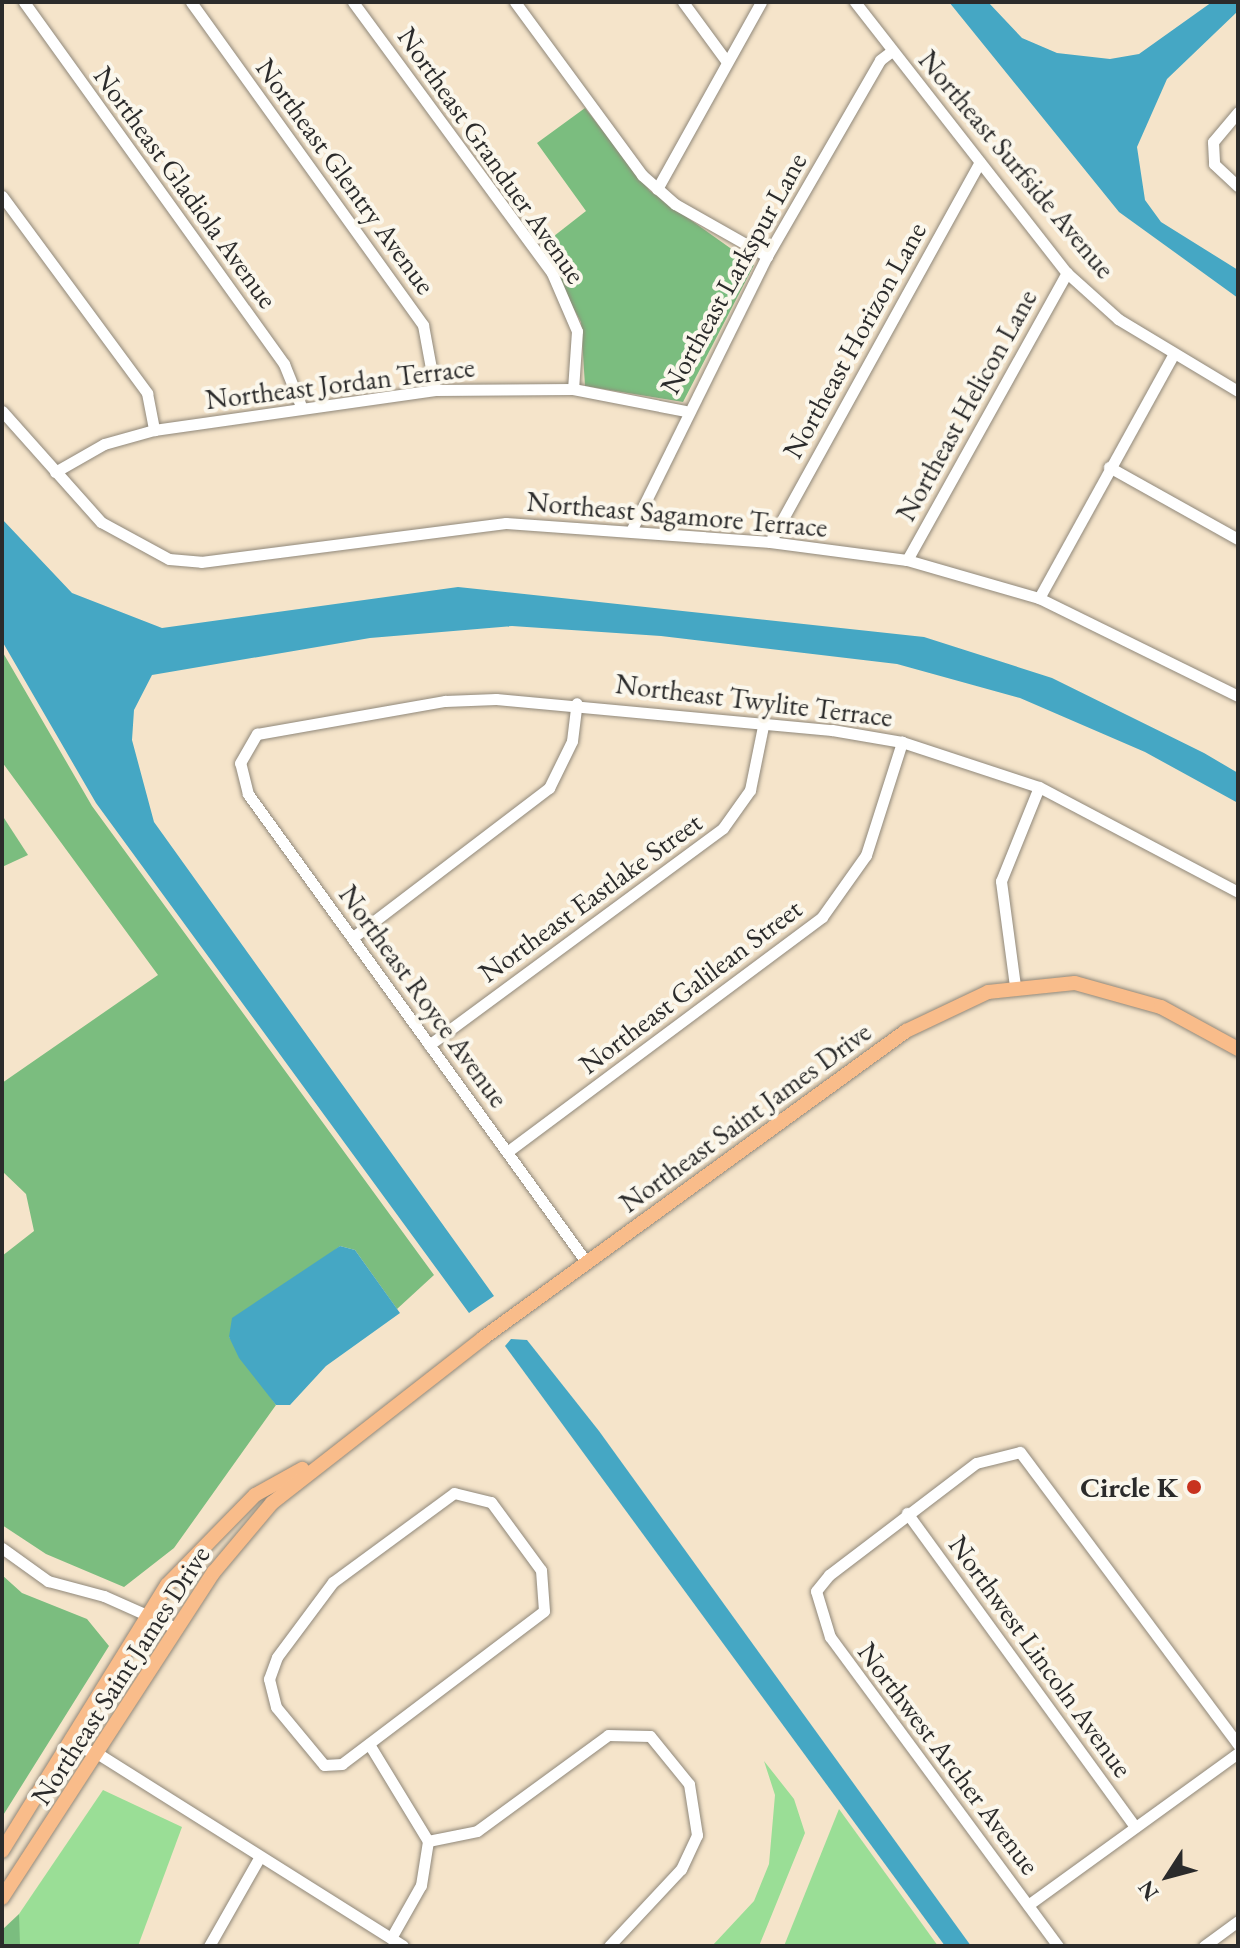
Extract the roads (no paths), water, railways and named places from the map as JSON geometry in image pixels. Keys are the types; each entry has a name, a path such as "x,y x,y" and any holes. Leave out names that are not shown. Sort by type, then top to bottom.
{"main road":[{"name":"Northeast Saint James Drive","path":"2,1851 72,1744 146,1616 188,1559 255,1495 326,1455 906,1031 960,1001 1015,986 1075,983 1127,994 1238,1049"},
{"name":"Northeast Saint James Drive","path":"2,1898 100,1755 176,1628 247,1531 326,1455"}],"street":[{"name":"Northeast Gladiola Avenue","path":"24,2 284,364 301,406"},
{"name":"Northeast Glentry Avenue","path":"191,2 423,325 435,390"},
{"name":"Northeast Granduer Avenue","path":"353,2 552,273 577,331 573,389"},
{"path":"515,2 657,189 767,256"},
{"path":"683,2 727,62"},
{"path":"657,189 761,2"},
{"name":"Northeast Surfside Avenue","path":"855,2 1067,273 1173,355 1238,391"},
{"name":"Northeast Larkspur Lane","path":"632,529 685,411 767,256 880,60 892,51"},
{"path":"1238,112 1213,142 1214,164 1238,186"},
{"name":"Northeast Horizon Lane","path":"770,542 980,162"},
{"path":"2,196 147,393 154,430"},
{"name":"Northeast Helicon Lane","path":"907,560 1067,273"},
{"path":"1039,598 1173,355"},
{"name":"Northeast Jordan Terrace","path":"55,472 104,444 154,430 301,406 435,390 573,389 685,411"},
{"name":"Northeast Sagamore Terrace","path":"2,411 101,522 169,559 201,562 506,523 632,529 770,542 907,560 1039,598 1238,696"},
{"path":"1109,467 1238,539"},
{"name":"Northeast Twylite Terrace","path":"243,751 267,729 445,701 577,703 764,721 902,742 1039,787 1238,892"},
{"path":"352,938 549,788 572,741 577,703"},
{"name":"Northeast Eastlake Street","path":"429,1045 723,828 750,790 764,721"},
{"name":"Northeast Galilean Street","path":"507,1152 822,917 866,855 902,742"},
{"name":"Northeast Royce Avenue","path":"243,751 248,794 587,1263"},
{"path":"1015,986 1001,881 1039,787"},
{"path":"907,1513 976,1463 1020,1452 1238,1745"},
{"path":"476,1494 491,1502 541,1570 544,1611 369,1744 342,1764 312,1757 270,1692 277,1657 316,1601 357,1561 440,1500 476,1494"},
{"name":"Northwest Archer Avenue","path":"907,1513 816,1591 830,1637 1058,1946"},
{"name":"Northwest Lincoln Avenue","path":"907,1513 1135,1827"},
{"path":"2,1548 48,1581 176,1628"},
{"path":"428,1841 477,1831 608,1735 650,1736 689,1784 697,1835 681,1869 609,1946"},
{"path":"72,1744 100,1755 403,1946"},
{"path":"369,1744 428,1841 421,1885 391,1938"},
{"path":"1028,1905 1238,1753"},
{"path":"209,1946 259,1858"},
{"path":"1204,1946 1238,1921"}],"water":[{"path":"949,2 988,2 1022,38 1057,53 1110,59 1139,54 1212,2 1238,2 1238,11 1167,79 1137,147 1145,200 1161,222 1238,270 1238,298 1119,212"},
{"path":"2,519 72,593 162,628 458,587 924,637 1052,678 1204,753 1238,773 1238,803 1145,752 1020,698 897,664 661,636 512,626 370,638 152,675 134,710 132,740 154,822 494,1296 469,1313 96,803 2,641"},
{"path":"340,1246 355,1250 400,1313 326,1366 290,1405 276,1405 239,1358 229,1337 232,1318"},
{"path":"511,1339 527,1340 599,1431 971,1946 945,1946 505,1346"}],"place":[{"name":"Circle K","path":"1194,1487"}]}
